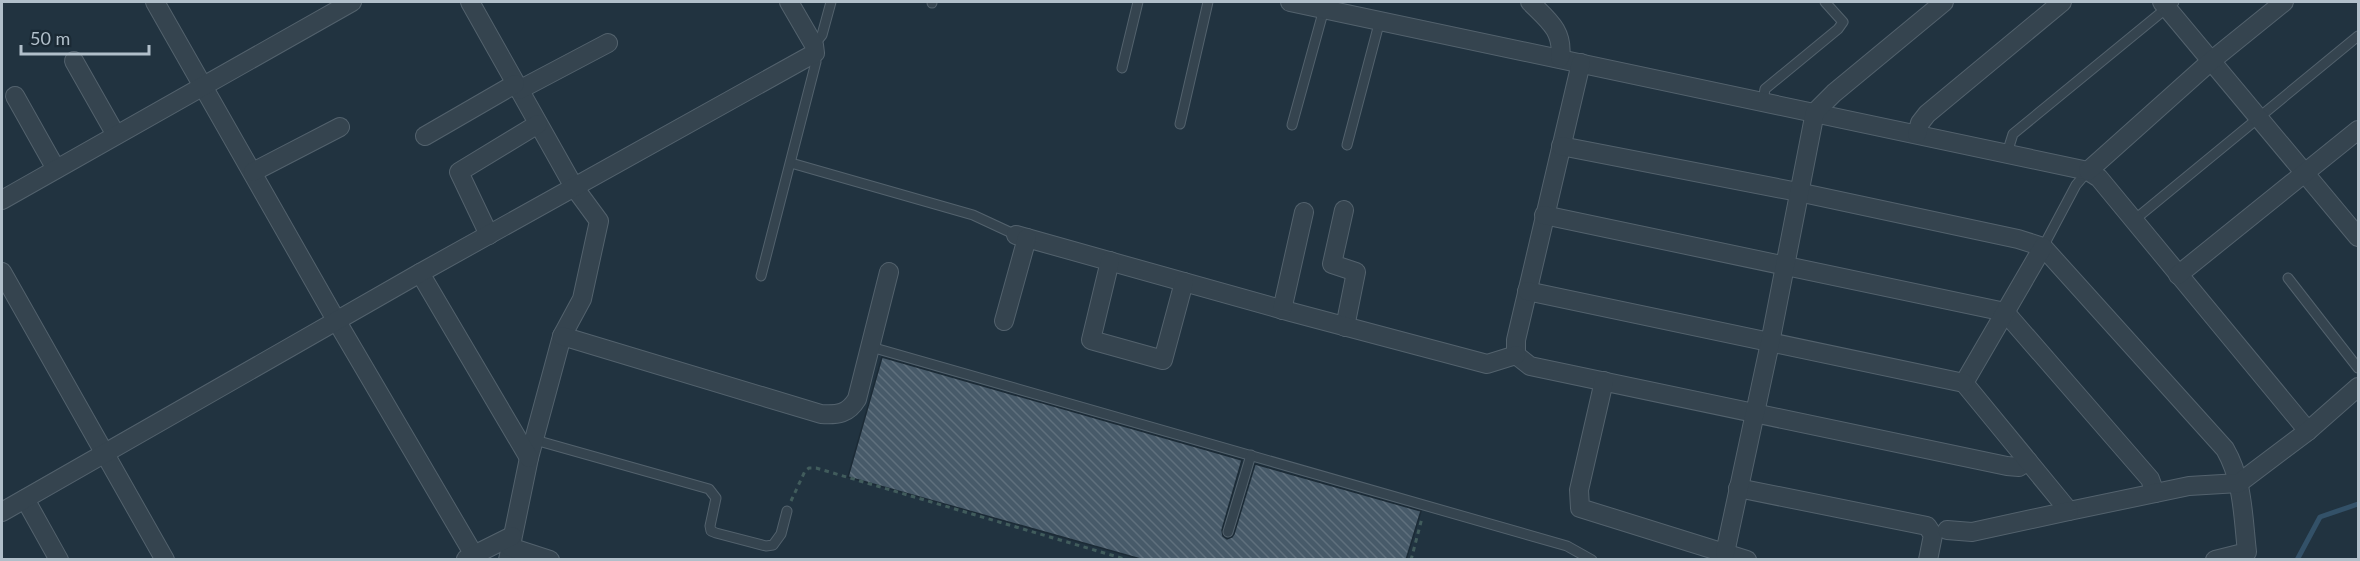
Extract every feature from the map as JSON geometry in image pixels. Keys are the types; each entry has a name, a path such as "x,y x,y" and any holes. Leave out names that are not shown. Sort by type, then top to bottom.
{"street":[{"path":"155,2 470,557 510,548 550,560"},
{"path":"2,200 352,2"},
{"path":"470,2 574,187 599,221 582,299 562,336 529,458 510,548"},
{"path":"2,512 815,49 789,2"},
{"path":"1290,2 2088,171 2099,178 2308,431"},
{"path":"1530,2 1557,31 1561,46 1560,58"},
{"path":"1725,553 1770,343 1815,112 1834,93 1944,2"},
{"path":"1917,134 1920,123 1928,114 2062,2"},
{"path":"2088,171 2211,61 2284,2"},
{"path":"2168,3 2211,61 2304,174 2356,230"},
{"path":"425,136 517,87 608,44"},
{"path":"74,61 117,135"},
{"path":"1581,63 1515,339 1516,355 1530,366 1754,414 2007,466 2019,467 2028,461"},
{"path":"15,96 56,169"},
{"path":"489,235 459,172 538,124"},
{"path":"253,172 340,127"},
{"path":"2178,275 2358,130"},
{"path":"1561,146 1798,192 2018,239 2043,247 2225,449 2234,465 2239,483 2247,552 2215,560"},
{"path":"1344,210 1332,264 1356,272 1345,327"},
{"path":"1282,310 1304,212"},
{"path":"1544,215 2005,312 2150,479 2156,493"},
{"path":"1004,321 1022,236 1282,310 1487,364 1516,355"},
{"path":"1964,383 2043,247"},
{"path":"1110,261 1091,340 1153,358 1163,360 1184,282"},
{"path":"2,272 165,560"},
{"path":"562,336 821,414 838,415 851,408 857,399 872,347 889,272"},
{"path":"420,273 529,458"},
{"path":"1527,291 1964,383 2069,511"},
{"path":"1604,381 1579,490 1580,508 1747,560"},
{"path":"1947,530 1972,531 2189,486 2239,483 2308,431 2358,387"},
{"path":"1738,488 1928,526 1933,535 1928,560"},
{"path":"25,499 59,560"}],"lane":[{"path":"762,276 816,62 815,49 822,35 831,2"},
{"path":"1122,68 1138,2"},
{"path":"1180,124 1208,2"},
{"path":"1763,101 1765,89 1838,29 1843,22 1825,2"},
{"path":"2007,153 2013,134 2168,3"},
{"path":"1292,125 1324,9"},
{"path":"1347,145 1380,20"},
{"path":"2133,221 2358,36"},
{"path":"791,163 973,214 1022,236"},
{"path":"2043,247 2076,185 2088,171"},
{"path":"2288,278 2358,368"},
{"path":"872,347 1567,546 1592,560"},
{"path":"535,440 709,489 716,498 710,526 711,531 716,533 766,546 772,545 781,534 787,511"},
{"path":"1228,532 1251,455"}],"path":[{"path":"787,511 805,471 809,468 816,468 1128,560"},
{"path":"1411,560 1426,506"}],"building":[{"path":"882,357 1242,460 1222,530 1223,536 1227,539 1234,534 1255,464 1421,511 1406,560 1144,560 848,477"}],"waterway":[{"path":"2297,560 2320,517 2358,504"}]}
